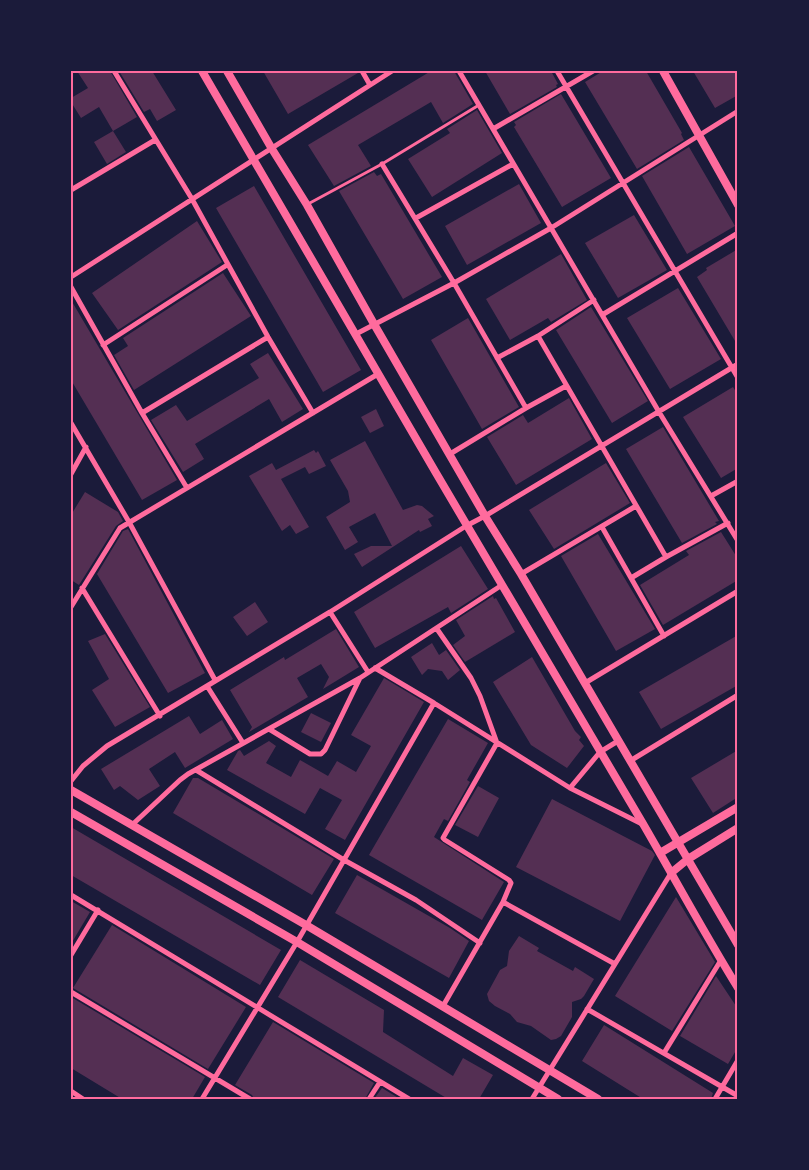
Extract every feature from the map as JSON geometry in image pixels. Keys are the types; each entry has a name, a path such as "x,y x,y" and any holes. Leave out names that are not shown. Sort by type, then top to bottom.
{"street":[{"path":"114,71 192,199 227,265 313,413"},
{"path":"202,71 466,526 644,825 738,988"},
{"path":"226,71 308,205 374,324 485,516 688,859 735,933 738,945"},
{"path":"362,71 370,85"},
{"path":"71,276 392,71"},
{"path":"460,71 659,412 738,541"},
{"path":"557,71 738,378"},
{"path":"493,129 593,71"},
{"path":"663,71 738,205"},
{"path":"356,334 454,283 551,228 738,111"},
{"path":"71,190 155,140"},
{"path":"382,164 416,218 526,408"},
{"path":"416,218 513,164"},
{"path":"602,315 738,233"},
{"path":"103,345 227,265"},
{"path":"71,287 187,488"},
{"path":"497,358 538,336 594,300"},
{"path":"538,336 666,557"},
{"path":"142,413 268,337"},
{"path":"71,780 94,755 330,612 466,526 738,364"},
{"path":"72,605 116,532 129,522 378,374"},
{"path":"450,454 566,386"},
{"path":"71,422 129,522 215,680"},
{"path":"71,474 86,447"},
{"path":"711,496 738,481"},
{"path":"521,574 636,506"},
{"path":"631,578 728,523"},
{"path":"602,527 664,636"},
{"path":"133,824 180,780 360,678 502,585"},
{"path":"82,588 160,716"},
{"path":"585,683 738,591"},
{"path":"330,612 368,672"},
{"path":"437,628 471,678 480,696 497,743 444,838 510,881 510,886 503,902 443,1006"},
{"path":"375,668 570,788 644,825"},
{"path":"269,729 310,754 320,754 324,750 360,678"},
{"path":"207,686 243,744"},
{"path":"630,761 738,695"},
{"path":"202,1099 297,942 434,703"},
{"path":"570,788 600,752 618,741"},
{"path":"196,770 344,860 416,900 480,943"},
{"path":"71,790 306,925 598,1099"},
{"path":"660,854 738,807"},
{"path":"71,812 297,942 558,1099"},
{"path":"532,1099 671,873 688,859 738,828"},
{"path":"71,895 409,1099"},
{"path":"503,902 615,964"},
{"path":"71,955 98,910"},
{"path":"664,1053 721,960"},
{"path":"71,992 250,1099"},
{"path":"588,1009 738,1096"},
{"path":"715,1099 738,1060"},
{"path":"369,1099 380,1082"},
{"path":"71,1091 83,1099"}],"lane":[{"path":"308,205 382,164 479,105"}],"building":[{"path":"77,71 110,71 137,117 113,131 99,107 81,118 71,102 71,98 88,88"},
{"path":"119,71 152,71 176,110 157,121 150,109 144,112"},
{"path":"263,71 358,71 358,73 288,114"},
{"path":"431,71 454,71 473,104 443,123 431,102 358,145 371,166 334,186 308,145"},
{"path":"485,71 551,71 558,84 556,85 557,87 510,114"},
{"path":"603,71 646,71 682,133 684,140 637,169 585,82"},
{"path":"693,71 738,71 738,95 715,108"},
{"path":"561,94 611,178 562,207 514,127 516,125 514,122"},
{"path":"477,110 502,153 432,197 408,159 450,133 447,129"},
{"path":"113,131 126,152 107,164 94,142"},
{"path":"689,147 735,226 687,254 642,176"},
{"path":"374,172 377,176 381,174 442,277 403,299 339,191"},
{"path":"519,184 541,223 467,265 445,226"},
{"path":"254,186 361,370 323,392 216,208"},
{"path":"634,215 667,270 618,298 585,243"},
{"path":"197,221 222,262 118,330 92,293"},
{"path":"738,249 738,346 697,277 707,270 706,268"},
{"path":"561,254 587,300 551,322 548,318 510,340 486,299"},
{"path":"223,273 251,316 134,390 114,355 128,346 123,338"},
{"path":"678,288 721,359 670,389 627,318"},
{"path":"71,300 177,480 142,500 71,380"},
{"path":"591,307 648,401 612,423 556,330"},
{"path":"468,318 519,407 482,429 431,340"},
{"path":"268,353 303,409 282,422 269,399 195,444 204,459 183,472 151,420 176,405 187,421 259,378 250,364"},
{"path":"733,387 738,395 738,468 721,478 683,417"},
{"path":"569,398 592,439 516,485 487,437 523,415 528,423"},
{"path":"376,409 384,426 370,433 361,417"},
{"path":"663,427 719,521 715,522 717,524 682,543 626,449"},
{"path":"365,441 403,510 417,505 422,506 434,516 428,519 432,526 420,532 419,530 362,567 354,554 371,546 392,546 375,513 349,527 358,542 345,550 326,517 350,502 348,491 330,460"},
{"path":"314,450 316,453 318,451 326,466 309,474 305,467 281,479 309,527 296,534 290,525 282,531 249,476 272,463 276,470"},
{"path":"606,463 630,503 554,549 529,510"},
{"path":"85,492 118,512 123,521 116,526 79,585 71,580 71,515"},
{"path":"128,529 205,673 168,693 97,574 123,531"},
{"path":"721,532 738,559 738,580 663,625 640,585 689,555 686,551"},
{"path":"598,534 655,629 616,651 561,556"},
{"path":"461,546 488,589 451,613 448,607 375,648 354,612"},
{"path":"493,596 494,599 496,598 515,632 465,662 453,645 465,636 456,620"},
{"path":"255,602 268,622 247,636 233,617"},
{"path":"336,629 359,667 323,689 329,677 321,664 297,678 308,697 249,732 252,727 230,690 284,657 285,660"},
{"path":"105,634 150,707 115,727 92,690 109,679 88,641"},
{"path":"738,635 738,685 661,729 639,692"},
{"path":"432,643 439,655 446,650 460,670 448,680 442,671 428,669 422,675 411,657"},
{"path":"532,657 575,731 581,737 579,740 584,746 567,768 531,745 493,682"},
{"path":"384,678 424,702 345,840 325,829 342,800 320,788 305,814 227,770 238,751 240,750 244,756 269,741 276,746 266,763 291,777 300,760 328,776 337,761 356,772 371,746 351,735"},
{"path":"311,713 331,723 321,742 301,732"},
{"path":"189,716 200,734 222,720 233,739 185,768 175,752 149,769 160,786 138,800 120,786 114,790 101,769"},
{"path":"448,719 488,743 467,780 470,782 448,821 444,819 434,837 504,882 482,920 369,855"},
{"path":"738,750 738,797 713,813 691,778"},
{"path":"193,778 198,778 334,859 312,895 173,813"},
{"path":"478,786 499,798 478,837 455,825"},
{"path":"552,799 652,851 655,855 620,921 516,867"},
{"path":"71,827 281,950 260,985 71,875"},
{"path":"357,875 450,928 469,941 449,978 335,913"},
{"path":"676,897 715,962 672,1031 615,996"},
{"path":"71,901 90,912 71,944"},
{"path":"112,925 246,1007 208,1069 73,988"},
{"path":"519,936 539,948 537,951 573,971 575,967 594,979 584,996 572,1002 572,1017 561,1036 556,1039 551,1040 531,1026 517,1022 510,1014 489,1001 487,994 500,970 507,966 509,951"},
{"path":"300,960 384,1010 383,1032 453,1076 463,1058 493,1075 479,1099 448,1099 278,997"},
{"path":"716,976 738,1009 738,1047 728,1064 680,1036"},
{"path":"71,997 205,1077 192,1099 122,1099 71,1068"},
{"path":"273,1022 374,1083 365,1099 254,1099 252,1095 235,1085"},
{"path":"604,1025 713,1093 711,1099 643,1099 582,1061"},
{"path":"382,1088 400,1099 374,1099"}]}
